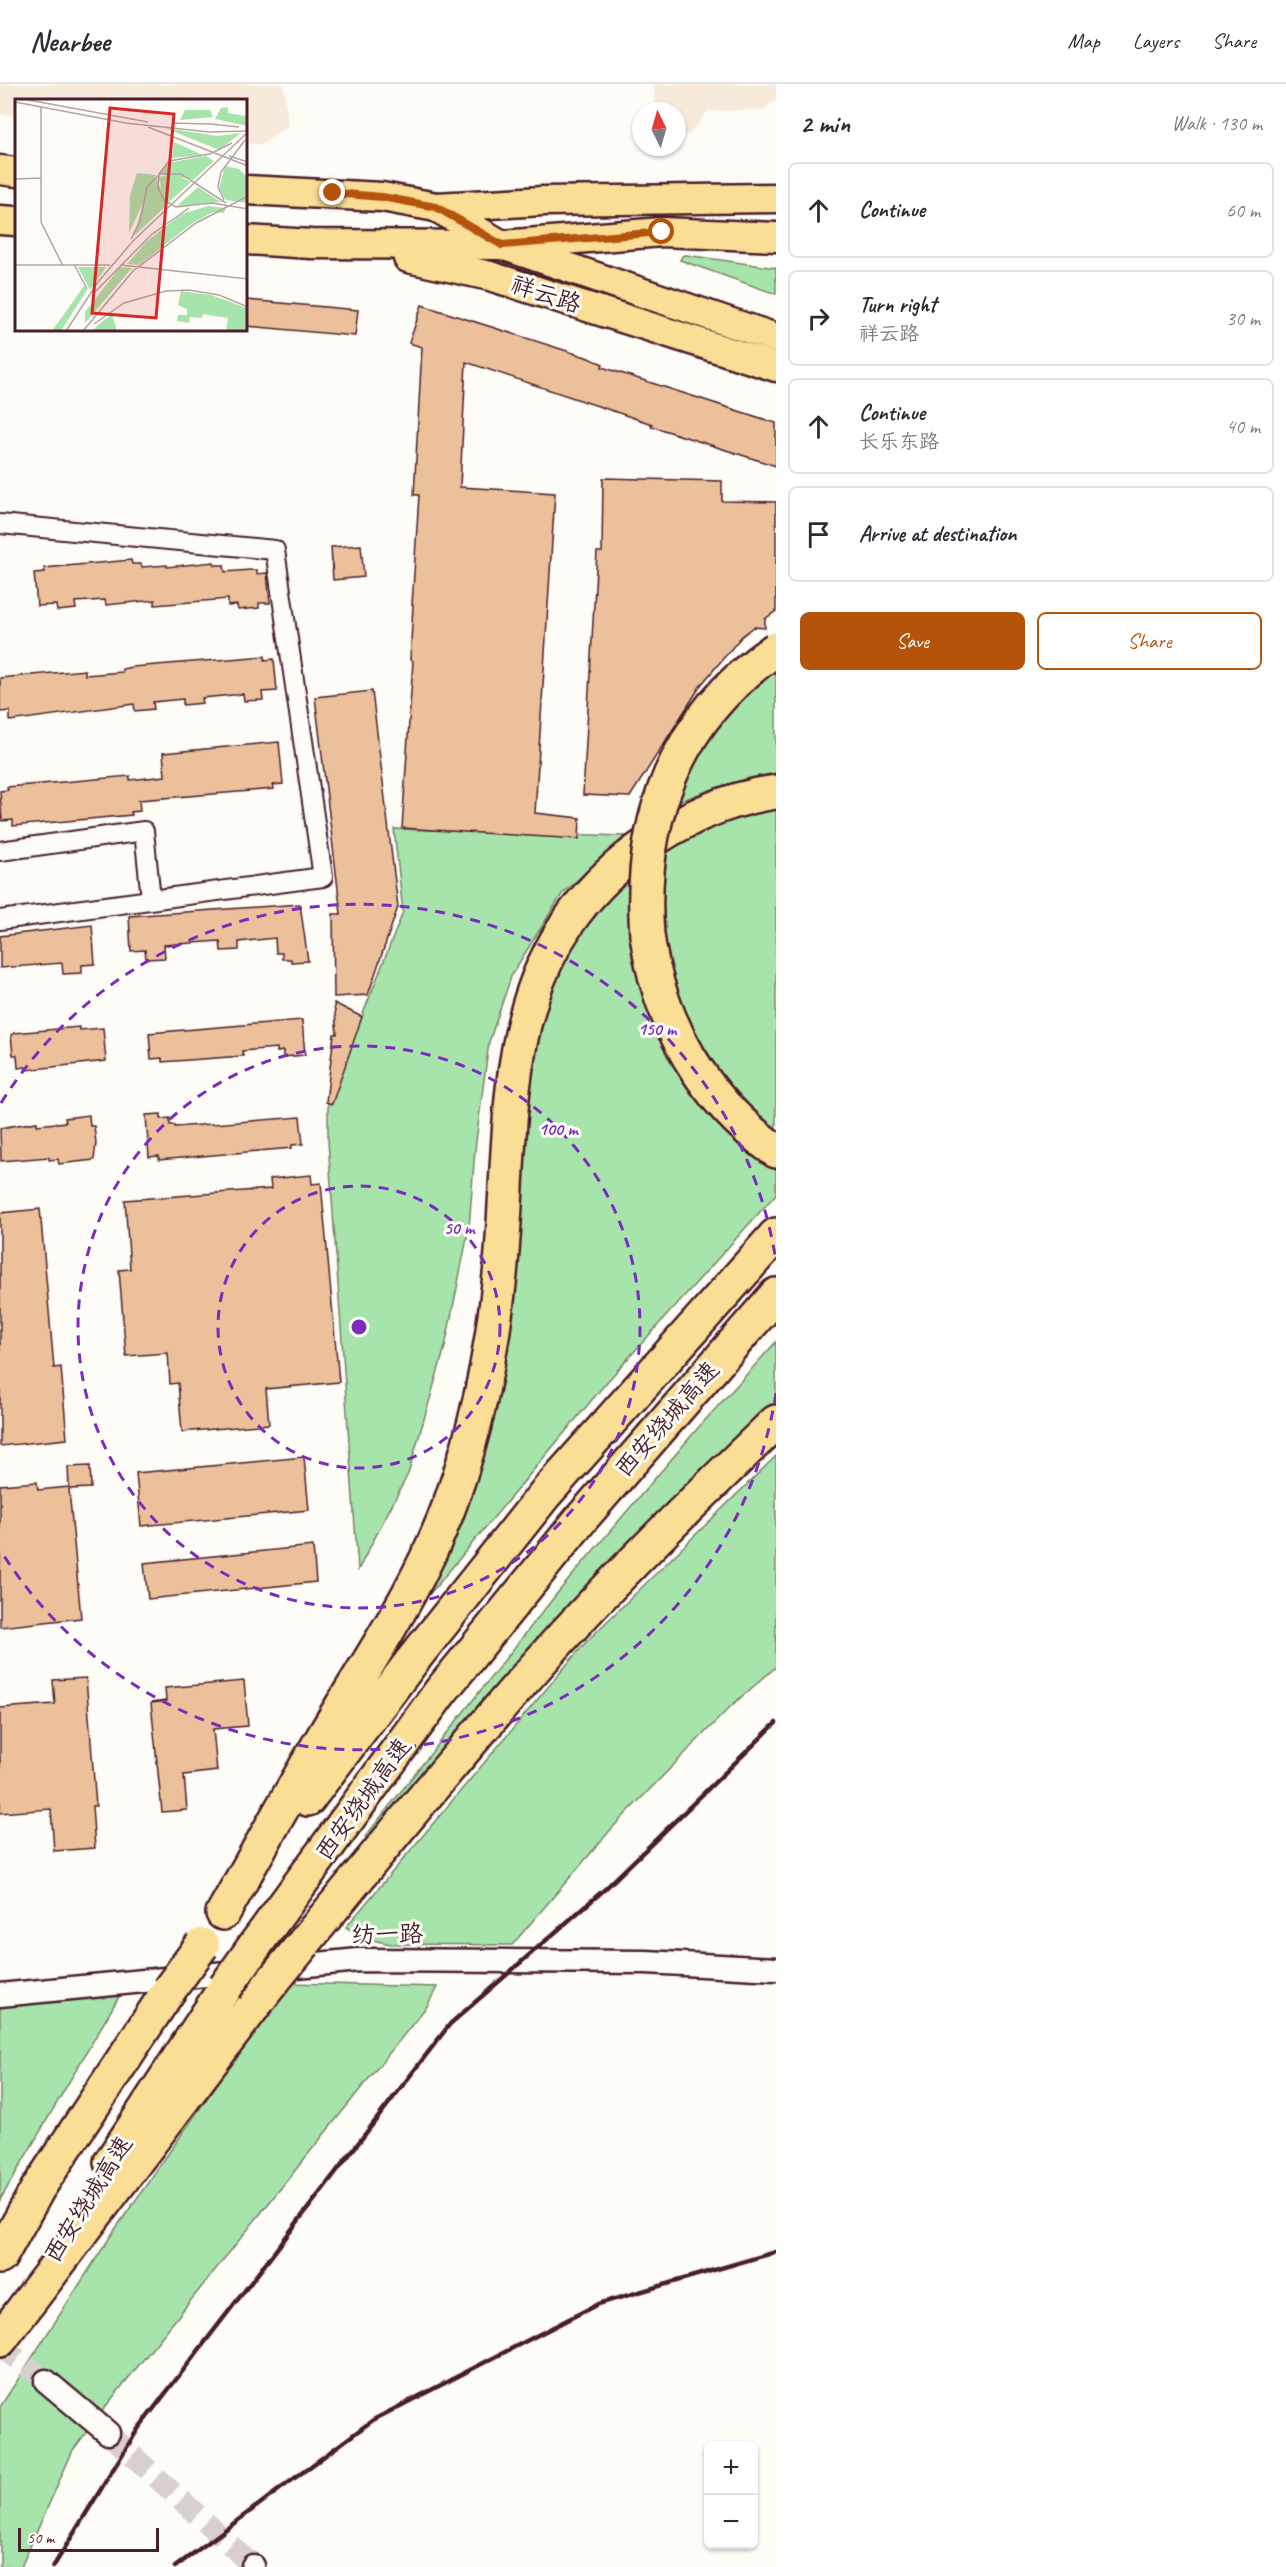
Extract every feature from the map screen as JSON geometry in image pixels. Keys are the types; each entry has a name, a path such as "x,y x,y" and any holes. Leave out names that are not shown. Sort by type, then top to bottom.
{"highway":[{"path":"776,649 752,667 718,700 685,746 660,802 651,834 645,893 647,935 660,993 687,1056 719,1101 752,1133 776,1151"},
{"path":"223,1913 325,1733 388,1632 434,1541 457,1484 473,1426 493,1331 503,1247 506,1178 517,1052 531,994 547,958 566,926 592,891 615,868 658,836 677,824 721,806 776,792"},
{"name":"西安绕城高速","path":"0,2257 37,2190 169,1990 223,1913 412,1661 545,1494 776,1235"},
{"name":"西安绕城高速","path":"0,2340 109,2164 225,1988 441,1691 581,1519 741,1332 776,1295"},
{"path":"0,2340 268,1987 453,1762 532,1670 624,1572 776,1422"}],"main road":[{"path":"0,170 15,172"},
{"path":"248,190 382,197 436,207 543,201 776,198"},
{"name":"祥云路","path":"436,207 502,245 776,338"},
{"path":"0,220 15,222"},
{"path":"248,240 311,244 502,245 662,232 776,237"},
{"name":"祥云路","path":"311,244 422,260 490,276 776,367"}],"street":[{"path":"0,524 275,550 323,876 0,920"},
{"path":"0,851 144,831 152,899"},
{"name":"纺一路","path":"0,1995 359,1960 646,1962 776,1969"},
{"path":"46,2381 108,2433"}],"shaded area":[{"path":"0,84 284,84 288,125 262,145 248,143 248,99 15,99 15,116 0,114"},
{"path":"654,84 776,84 776,100 764,110 708,111 689,135 686,135 686,102 654,102"}],"green space":[{"path":"686,255 776,268 776,294 680,260"},
{"path":"776,662 776,773 721,786 668,806 699,742"},
{"path":"776,808 776,1139 709,1073 664,976 658,854 715,825"},
{"path":"394,829 625,836 562,894 512,974 489,1042 475,1149 469,1228 445,1347 408,1474 358,1570 328,1141 328,1103 403,912"},
{"path":"632,874 633,944 776,1166 776,1194 606,1383 429,1595 423,1586 452,1525 536,1031 558,971 573,942 596,911"},
{"path":"776,1342 776,1407 371,1843 365,1837 559,1591 698,1428"},
{"path":"776,1456 776,1667 731,1706 614,1826 512,1945 391,1944 363,1938 346,1927 585,1643"},
{"path":"288,1983 437,1987 427,2006 73,2450 21,2567 0,2567 0,2407 114,2231"},
{"path":"120,1995 0,2200 0,2007"}],"building":[{"path":"248,300 358,310 355,336 248,326"},
{"path":"422,305 586,357 603,364 602,367 776,423 776,466 651,426 652,424 466,362 460,487 555,493 535,813 580,818 579,839 402,828 413,661 410,660 419,495 414,495 422,347 409,343"},
{"path":"603,478 722,481 722,501 776,502 776,611 765,619 765,628 754,627 742,636 701,685 630,797 583,795 597,552 602,552"},
{"path":"361,545 364,577 333,580 331,547"},
{"path":"131,560 132,564 141,564 142,567 214,562 214,565 224,565 225,572 257,570 257,574 267,573 270,603 259,603 259,608 238,610 237,605 228,606 228,599 155,605 155,600 106,605 105,600 75,602 76,609 57,611 56,605 37,606 34,573 45,572 44,568"},
{"path":"265,656 265,660 274,659 277,691 262,692 263,700 244,701 243,694 202,698 203,703 183,705 183,699 153,702 154,709 135,711 134,704 10,721 10,711 0,712 0,678 85,670 85,675 122,672 122,669 132,667"},
{"path":"372,691 398,907 368,995 334,997 333,914 341,914 315,697"},
{"path":"279,742 283,784 273,785 274,789 139,800 140,811 131,812 132,815 13,826 13,820 2,821 0,791 8,790 7,787 130,776 130,780 165,776 163,753"},
{"path":"300,904 308,961 291,962 291,959 282,959 282,953 276,953 275,938 239,942 239,950 221,951 220,941 164,945 165,958 146,959 145,950 131,951 129,916"},
{"path":"92,925 95,964 82,965 82,973 63,974 62,963 0,968 0,936"},
{"path":"334,1003 362,1017 332,1104 326,1102 334,1034 337,1034"},
{"path":"302,1020 305,1055 283,1057 283,1051 277,1052 277,1048 242,1051 243,1056 162,1062 162,1058 151,1059 149,1033"},
{"path":"79,1027 79,1030 103,1028 106,1061 26,1070 26,1067 18,1068 17,1055 13,1055 11,1035"},
{"path":"161,1114 161,1119 170,1118 170,1125 175,1125 175,1127 300,1117 303,1144 292,1145 292,1148 159,1160 159,1156 149,1157 146,1115"},
{"path":"89,1115 90,1126 94,1126 96,1143 94,1160 59,1164 58,1159 49,1160 49,1157 1,1161 0,1128 37,1122 37,1125 66,1122 65,1118"},
{"path":"311,1175 312,1184 321,1183 339,1382 266,1389 269,1424 182,1432 178,1383 170,1384 168,1353 126,1356 119,1270 130,1269 125,1200 271,1189 270,1179"},
{"path":"40,1209 54,1368 61,1367 67,1439 0,1446 0,1213"},
{"path":"304,1457 309,1510 141,1526 136,1473"},
{"path":"90,1466 91,1488 69,1489 81,1618 0,1627 0,1485 37,1482 38,1490 69,1487 68,1467"},
{"path":"313,1546 316,1582 148,1599 144,1563"},
{"path":"86,1678 96,1806 92,1806 95,1848 54,1851 51,1809 0,1813 0,1708 55,1704 53,1680"},
{"path":"244,1681 248,1726 213,1729 217,1771 184,1775 187,1810 162,1812 151,1703 166,1701 165,1688"}],"tunnel":[{"path":"0,2346 46,2381"},
{"path":"108,2433 253,2566"}],"railway":[{"path":"53,2567 138,2429 450,2024 605,1889 776,1723"},
{"path":"175,2567 373,2420 598,2304 776,2252"}],"route":[{"path":"333,193 382,197 436,207 502,245 662,232"}]}
